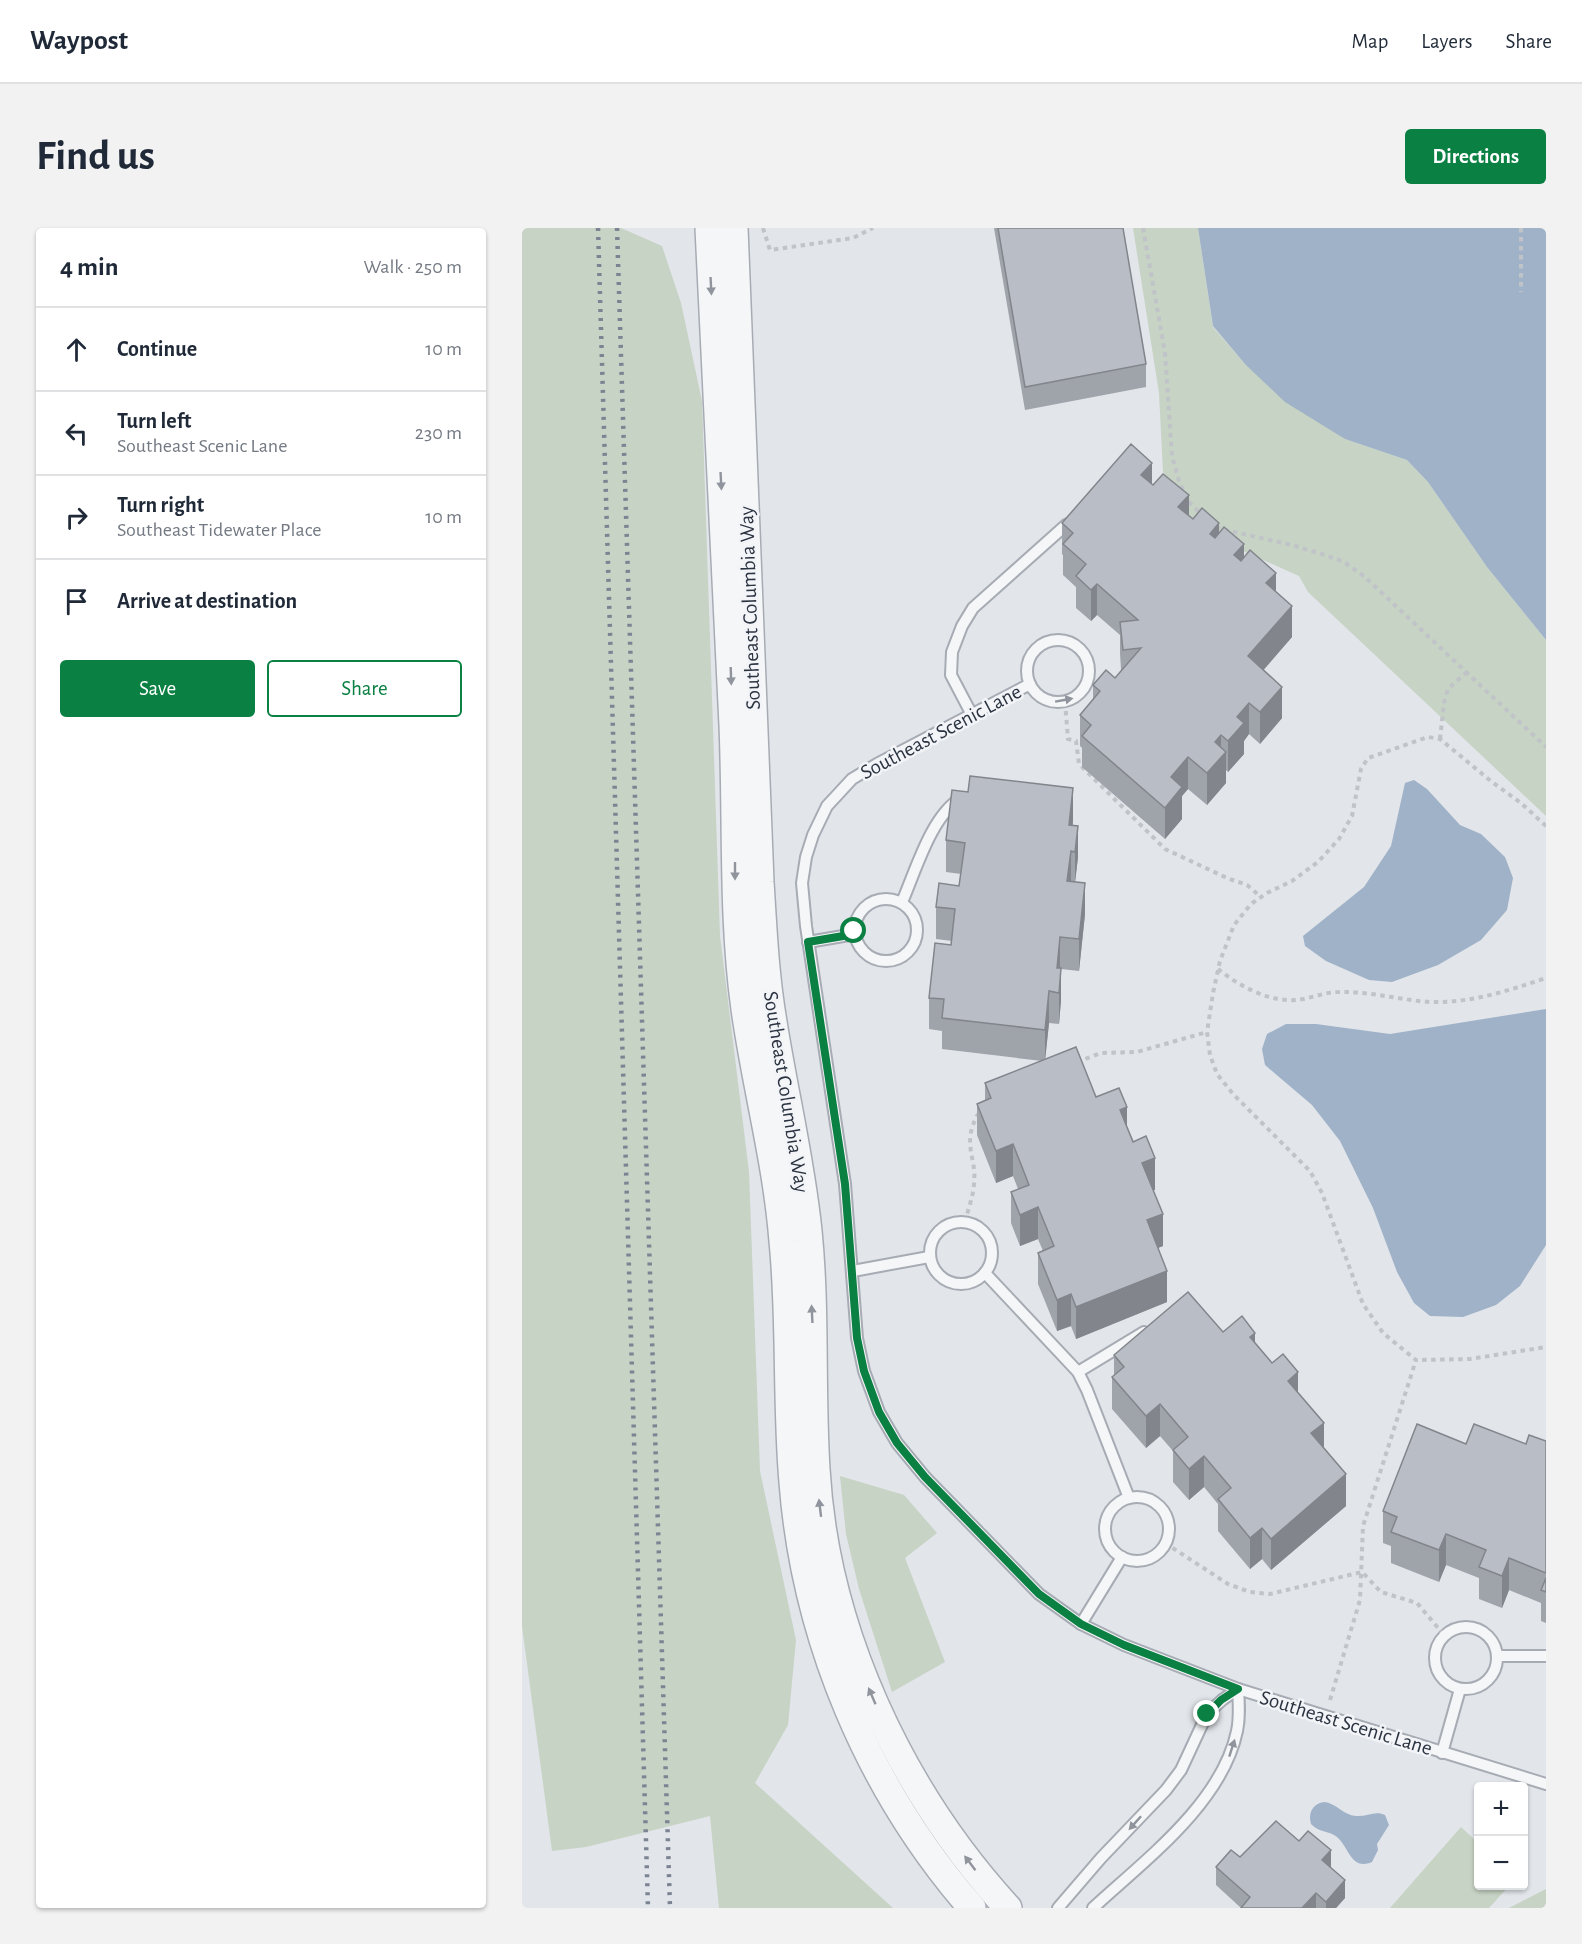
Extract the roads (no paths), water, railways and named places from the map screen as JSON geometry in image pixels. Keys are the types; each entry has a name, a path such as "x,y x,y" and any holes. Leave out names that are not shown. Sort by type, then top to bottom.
{"street":[{"name":"Southeast Columbia Way","path":"708,228 729,634 738,942 745,1011 777,1187 784,1242 793,1484 801,1547 812,1606 831,1667 864,1743 893,1799 930,1854 972,1908"},
{"name":"Southeast Columbia Way","path":"735,228 760,882 765,957 772,1020 801,1170 808,1233 816,1471 823,1534 852,1650 910,1776 946,1831 985,1883 1008,1908"}],"lane":[{"path":"972,715 951,675 952,652 962,626 973,608 1066,525 1080,519"},
{"path":"1063,639 1074,643 1088,659 1089,681 1075,698 1065,702 1044,699 1035,692 1030,684 1027,671 1028,660 1042,643 1063,639"},
{"name":"Southeast Scenic Lane","path":"1030,684 852,779 827,806 813,835 806,857 802,883 808,942 845,1184 857,1338 864,1371 879,1412 897,1443 925,1477 1039,1594 1081,1624 1124,1645 1238,1689 1546,1784"},
{"path":"902,902 934,827 950,804 966,795 974,794"},
{"path":"891,898 902,902 910,909 916,918 918,929 911,950 903,957 892,961 871,958 862,951 855,934 856,920 861,910 880,899 891,898"},
{"path":"808,942 855,934"},
{"path":"954,1222 976,1225 990,1242 992,1252 991,1263 985,1274 967,1285 956,1285 945,1281 937,1274 929,1257 930,1243 936,1233 944,1226 954,1222"},
{"path":"853,1270 929,1257"},
{"path":"985,1274 1077,1372 1087,1390 1129,1498"},
{"path":"1077,1372 1147,1331"},
{"path":"1139,1497 1149,1500 1164,1514 1168,1523 1165,1543 1151,1558 1142,1560 1122,1557 1109,1544 1105,1525 1113,1508 1129,1498 1139,1497"},
{"path":"1081,1624 1122,1557"},
{"path":"1462,1626 1482,1631 1495,1646 1497,1656 1496,1667 1491,1677 1482,1685 1471,1689 1460,1689 1442,1680 1434,1662 1434,1652 1444,1635 1462,1626"},
{"path":"1497,1656 1546,1656"},
{"path":"1058,1908 1101,1858 1166,1790 1181,1770 1207,1714 1221,1700 1238,1689 1240,1710 1237,1731 1228,1760 1216,1782 1199,1807 1094,1908"},
{"path":"1442,1753 1460,1689"}],"water":[{"path":"1198,228 1546,228 1546,640 1487,567 1428,482 1407,460 1345,439 1285,402 1245,364 1213,326"},
{"path":"1414,780 1427,789 1460,825 1481,834 1505,857 1513,878 1507,910 1481,940 1438,965 1392,982 1369,980 1326,961 1305,946 1303,936 1364,887 1391,846 1405,783"},
{"path":"1546,1009 1546,1245 1520,1286 1496,1305 1463,1317 1430,1316 1414,1303 1397,1272 1373,1208 1340,1141 1312,1105 1265,1065 1262,1049 1267,1034 1286,1024 1316,1024 1390,1034"},
{"path":"1324,1802 1351,1815 1378,1813 1385,1815 1389,1825 1377,1844 1378,1850 1372,1862 1365,1864 1355,1861 1337,1837 1311,1824 1312,1810 1316,1805"}],"railway":[{"path":"598,228 648,1908"},
{"path":"617,228 670,1908"}]}
